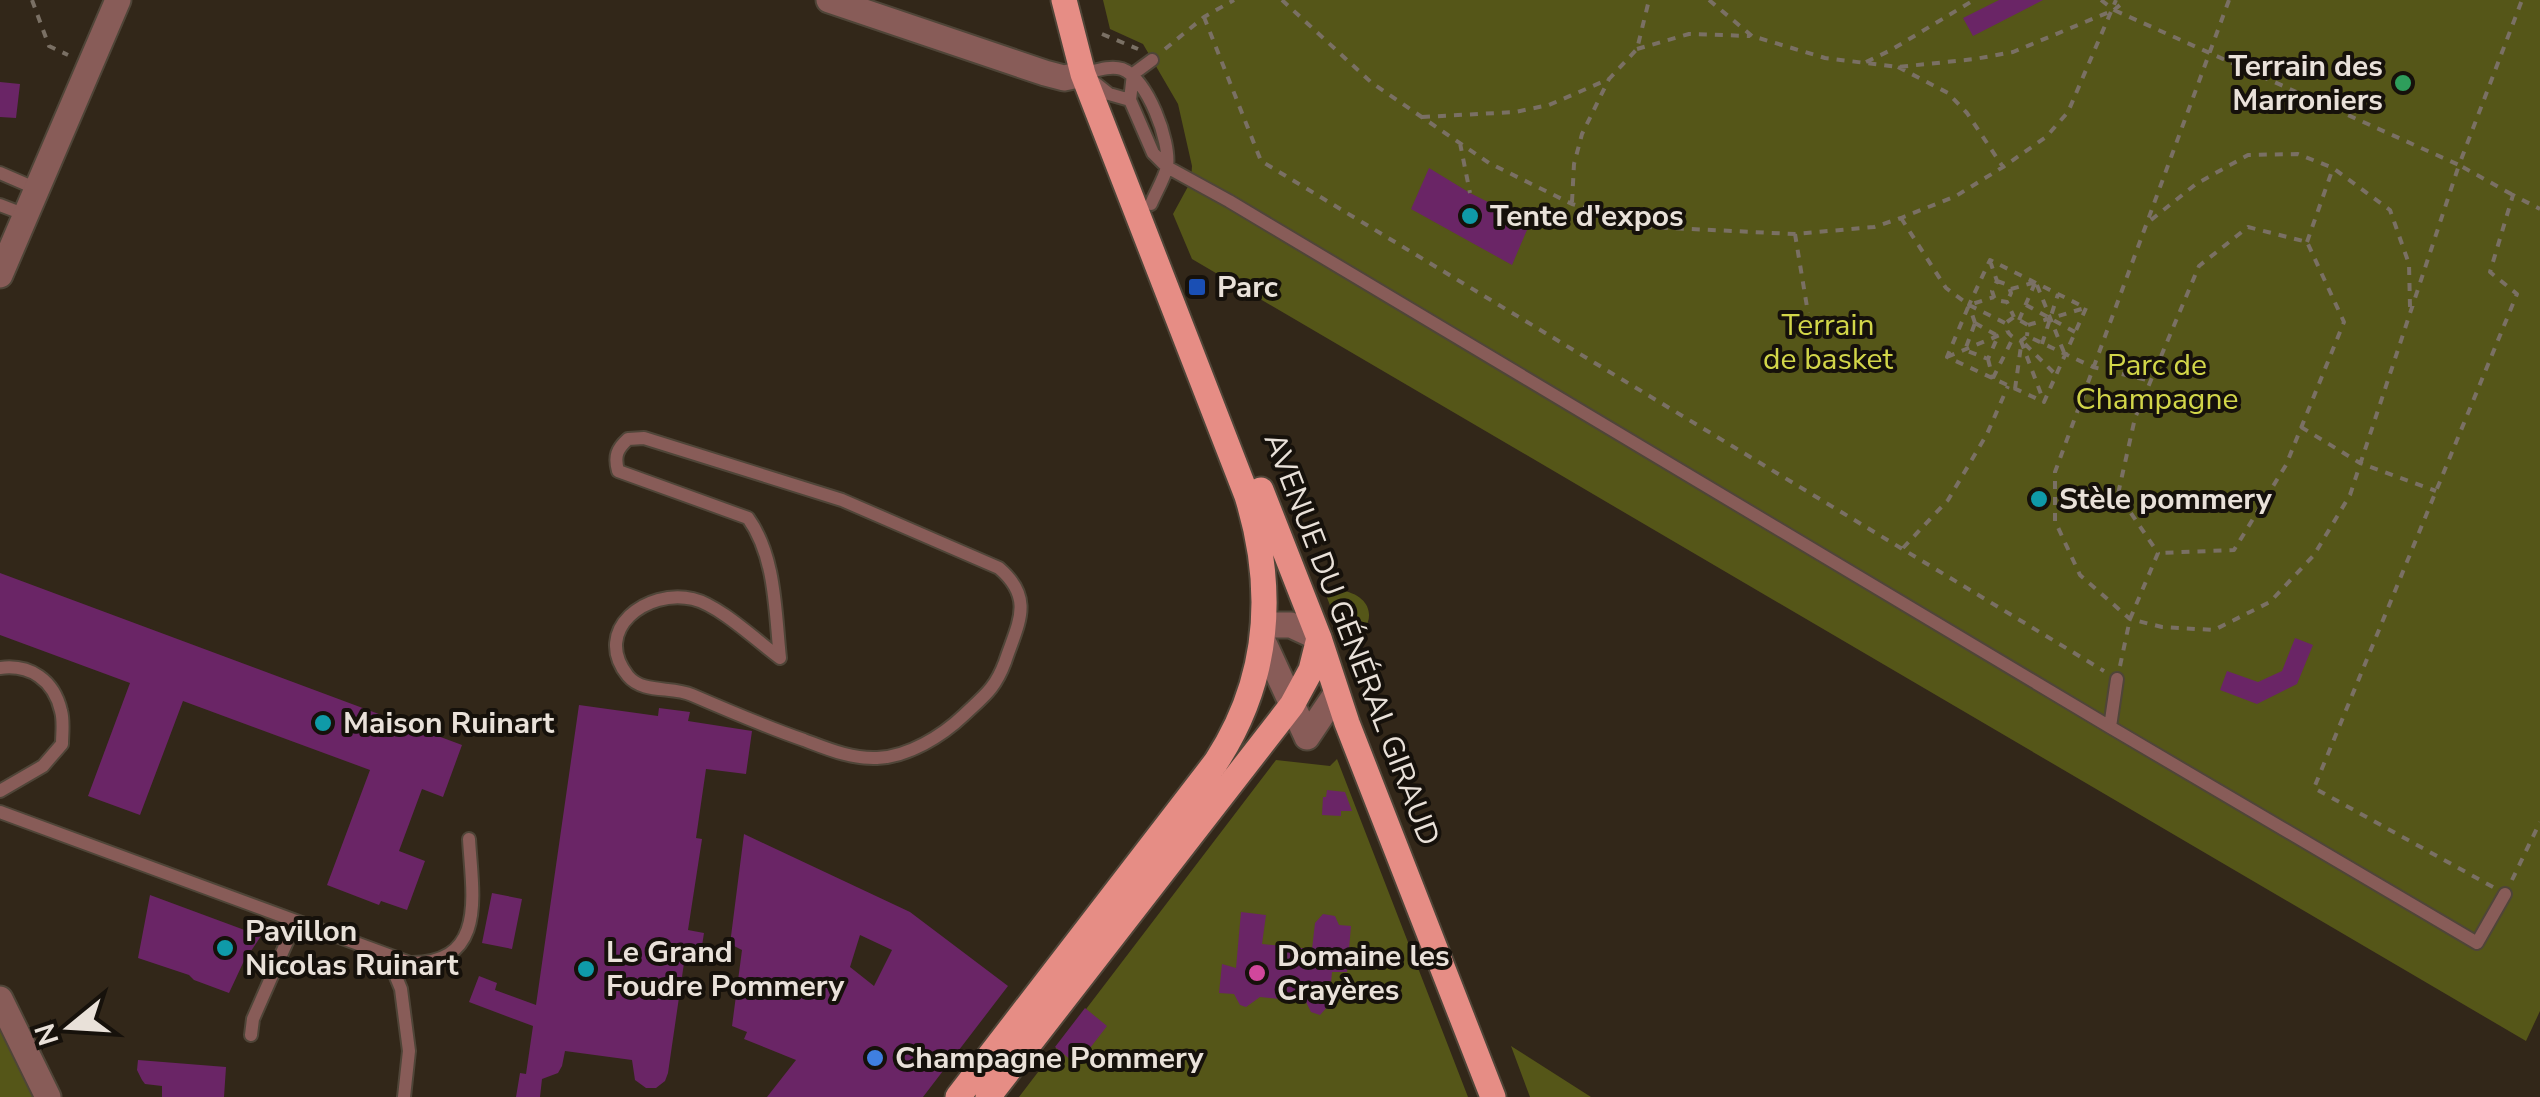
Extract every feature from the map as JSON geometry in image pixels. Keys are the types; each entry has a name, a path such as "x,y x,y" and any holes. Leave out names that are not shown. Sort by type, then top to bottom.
{"main road":[{"name":"AVENUE DU GÉNÉRAL GIRAUD","path":"1064,0 1073,38 1110,88 1319,638 1336,694 1493,1097"},
{"path":"1081,0 1088,34 1110,88"},
{"name":"AVENUE DU GÉNÉRAL GIRAUD","path":"958,1097 1216,762 1235,732 1244,708 1256,674 1263,633 1263,561 1256,526 1110,88"},
{"path":"988,1097 1292,705 1310,670 1319,638"}],"street":[{"path":"0,275 118,0"},
{"path":"829,0 1046,73 1110,88"},
{"path":"1319,638 1291,625 1263,633 1307,737 1336,694"},
{"path":"0,999 48,1097"}],"lane":[{"path":"1110,88 1150,62"},
{"path":"1110,88 1134,74"},
{"path":"1134,74 1151,102 1166,142 1166,167 1151,204"},
{"path":"1110,88 1153,154 1166,167 2477,943 2505,894"},
{"path":"0,174 37,189"},
{"path":"0,204 26,215"},
{"path":"644,438 842,500 981,560 1014,581 1022,610 998,682 947,731 881,758 849,756 767,727 682,690 651,688 633,681 621,666 615,644 618,630 640,605 690,598 709,605 780,658 772,586 760,536 748,518 622,474 615,461 618,448 628,439 644,438"},
{"path":"0,668 15,666 35,671 52,690 61,711 62,744 43,766 0,790"},
{"path":"2110,727 2117,679"},
{"path":"0,812 410,963 448,957 464,938 473,915 469,839"},
{"path":"252,1035 253,1019 296,921"},
{"path":"388,954 401,989 409,1051 404,1097"}],"path":[{"path":"32,0 49,46 70,56"},
{"path":"1102,34 1137,48 1150,62 1204,17 1234,0"},
{"path":"1282,0 1372,83 1488,163 1572,204 1648,227 1795,234 1874,227 1901,218 1956,196 2046,137 2068,112 2116,0"},
{"path":"1572,204 1574,164 1582,134 1609,79 1637,48 1648,0"},
{"path":"1709,0 1752,36"},
{"path":"1865,63 1974,0"},
{"path":"2101,0 2114,10 2460,165 2540,209"},
{"path":"1637,48 1688,34 1752,36 1825,58 1898,67 2013,52 2114,10 2126,0"},
{"path":"2229,0 2054,472 2055,521 2080,574 2130,619 2162,627 2214,630 2270,602 2314,555 2350,494 2460,165 2522,0"},
{"path":"1204,17 1261,162 2117,679 2130,619 2158,553"},
{"path":"1898,67 1948,93 1967,113 2003,167"},
{"path":"1422,117 1516,112 1549,105 1609,79"},
{"path":"1460,143 1470,193"},
{"path":"2147,222 2196,184 2248,155 2298,154 2333,168 2390,210 2409,264 2410,314"},
{"path":"2158,553 2234,550 2286,464 2344,322 2307,242 2333,168"},
{"path":"2513,195 2490,272 2516,294 2314,788 2505,894 2540,822"},
{"path":"1901,218 1946,288 2005,323"},
{"path":"2158,553 2118,494 2135,418 2199,266 2248,227 2307,242"},
{"path":"1795,234 1808,314"},
{"path":"1947,357 1990,260"},
{"path":"1990,260 1996,282 1994,298 2007,302"},
{"path":"1990,260 2086,308"},
{"path":"1996,282 2008,285 2012,293 2007,302"},
{"path":"2005,323 2016,318 2026,306 2036,282"},
{"path":"2036,282 2065,355"},
{"path":"2010,290 2036,282"},
{"path":"2042,344 2058,294"},
{"path":"1970,305 1994,298"},
{"path":"2007,302 2016,318 2028,326"},
{"path":"1965,350 1975,323 1970,305"},
{"path":"2026,306 2075,332"},
{"path":"2028,326 2086,308"},
{"path":"2044,402 2086,308"},
{"path":"1975,323 1998,336"},
{"path":"2005,323 2013,338 2042,344 2094,367 2151,380"},
{"path":"2015,389 2028,326"},
{"path":"1947,357 2007,332"},
{"path":"1993,378 1988,359 1998,336"},
{"path":"1993,378 2013,338"},
{"path":"2024,338 2056,375"},
{"path":"2024,338 2044,402"},
{"path":"1965,350 1988,359"},
{"path":"1947,357 2044,402"},
{"path":"1901,549 1948,500 1988,434 2008,386"},
{"path":"2302,427 2360,463 2436,491"}],"green space":[{"name":"Parc de Champagne","path":"1103,0 2540,0 2540,1011 2526,1041 1192,259 1173,214 1191,181 1192,166 1178,104 1143,44 1110,29"},
{"path":"1339,590 1361,598 1369,613 1364,630 1345,644 1326,595"},
{"path":"1337,759 1468,1097 1019,1097 1276,760 1330,766"},
{"path":"0,1028 34,1097 0,1097"},
{"path":"1511,1046 1591,1097 1530,1097"}],"building":[{"path":"1999,0 2043,0 1973,36 1963,18"},
{"path":"0,82 20,84 16,118 0,117"},
{"name":"Tente d'expos","path":"1429,168 1530,223 1512,265 1411,209"},
{"name":"Maison Ruinart","path":"0,573 462,745 443,797 422,789 399,851 425,861 407,910 381,901 379,905 327,885 370,770 183,701 140,815 88,796 130,683 0,635"},
{"path":"2295,638 2313,645 2297,684 2257,704 2220,690 2227,671 2258,682 2282,671"},
{"path":"579,705 658,716 659,708 690,712 688,721 752,731 746,774 706,769 696,838 702,839 688,930 704,933 699,965 684,963 665,1081 656,1088 646,1088 635,1080 632,1060 565,1051 558,1073 542,1079 540,1097 516,1097 520,1073 526,1074 533,1026 469,1002 479,976 497,983 495,990 536,1005"},
{"path":"1327,790 1345,792 1352,811 1341,811 1341,816 1322,815"},
{"path":"744,834 910,912 1008,986 923,1097 767,1097 796,1060 744,1039 747,1032 732,1026 742,950 730,944","holes":["860,935 892,950 874,986 850,967"]},
{"path":"492,893 522,899 512,949 482,943"},
{"name":"Pavillon Nicolas Ruinart","path":"150,895 261,936 229,993 138,958"},
{"path":"1241,912 1266,915 1262,944 1312,949 1315,923 1323,914 1335,916 1339,925 1351,926 1347,972 1332,972 1329,1005 1320,1015 1311,1012 1306,1002 1260,997 1246,1007 1240,1005 1234,994 1219,993 1222,964 1236,968"},
{"path":"1085,1008 1107,1026 1077,1065 1055,1047"},
{"path":"138,1060 226,1067 224,1097 162,1097 162,1086 142,1080"}],"place":[{"name":"Terrain des Marroniers","path":"2403,83"},
{"name":"Tente d'expos","path":"1470,216"},
{"name":"Parc","path":"1197,287"},
{"name":"Stèle pommery","path":"2039,499"},
{"name":"Maison Ruinart","path":"323,723"},
{"name":"Pavillon Nicolas Ruinart","path":"225,948"},
{"name":"Le Grand Foudre Pommery","path":"586,969"},
{"name":"Domaine les Crayères","path":"1257,973"},
{"name":"Champagne Pommery","path":"875,1058"}],"park label":[{"name":"Terrain de basket","path":"1828,342"}]}
